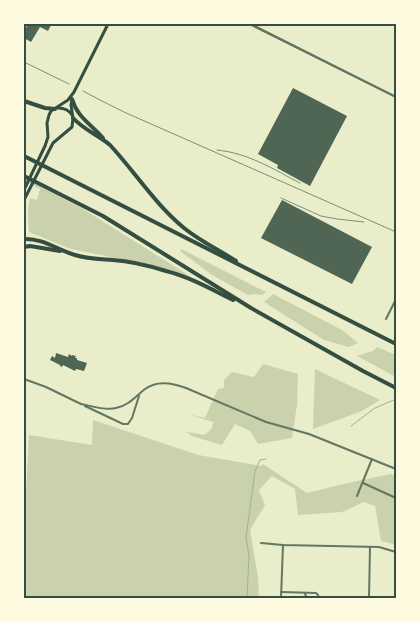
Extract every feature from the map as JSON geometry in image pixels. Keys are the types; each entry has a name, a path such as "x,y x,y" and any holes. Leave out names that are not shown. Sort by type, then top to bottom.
{"highway":[{"path":"72,99 80,116 110,145 160,205 184,228 204,242 275,283"},
{"path":"24,101 45,108 55,109"},
{"path":"73,118 83,128 110,145"},
{"path":"24,156 396,344"},
{"path":"24,176 103,216 251,308 396,388"},
{"path":"24,239 42,242 67,253"},
{"path":"24,247 30,246 93,259 115,260 168,271 206,286 251,308"}],"main road":[{"path":"24,190 45,146 48,137 48,118 51,111 68,100 74,92 108,24"},
{"path":"24,200 50,148 56,139 72,126 71,105 74,92"},
{"path":"55,109 63,108 68,110 73,118"}],"street":[{"path":"250,24 396,97"},
{"path":"386,319 396,299"},
{"path":"24,379 46,387 126,425 132,418 139,396"},
{"path":"81,404 108,409 117,408 139,396 153,385 173,384 266,422 309,434 396,469"},
{"path":"357,496 372,459"},
{"path":"362,483 396,498"},
{"path":"261,542 283,545 379,547 396,552"},
{"path":"281,598 283,545"},
{"path":"369,598 370,547"},
{"path":"281,592 316,593 320,598"},
{"path":"305,594 307,598"}],"green space":[{"path":"24,178 83,209 190,276 160,267 71,249 29,232 28,210 30,198 37,200 40,189 24,181"},
{"path":"181,249 266,292 262,295 248,295 212,275 180,251"},
{"path":"273,294 342,330 358,343 349,347 324,340 264,302"},
{"path":"377,347 396,355 396,377 357,356 373,351"},
{"path":"263,364 298,374 297,405 292,438 258,444 250,431 235,424 222,445 192,436 187,432 205,435 212,428 213,422 188,414 205,418 218,389 224,388 224,380 232,372 254,377"},
{"path":"315,369 380,400 362,411 313,429"},
{"path":"93,420 198,455 262,466 263,464 307,493 391,474 396,477 396,545 381,541 375,506 364,502 342,512 298,515 295,489 272,476 259,490 265,505 250,530 258,577 259,598 24,598 24,531 29,435 92,445"}],"building":[{"path":"28,24 51,25 48,31 40,27 31,42 24,38 24,32"},
{"path":"293,88 347,116 310,186 277,168 278,165 258,154"},
{"path":"282,200 372,247 352,284 261,238"},
{"path":"56,353 68,357 69,354 76,356 77,360 87,363 84,371 76,369 75,371 63,365 62,367 50,360 52,356 55,358"}],"waterway":[{"path":"351,426 375,408 396,399"},
{"path":"247,598 249,555 246,538 255,471 260,460 266,459"}],"railway":[{"path":"24,62 69,84"},
{"path":"83,91 124,112 396,232"},
{"path":"217,150 250,158 300,183"},
{"path":"281,198 321,216 364,222"}]}
